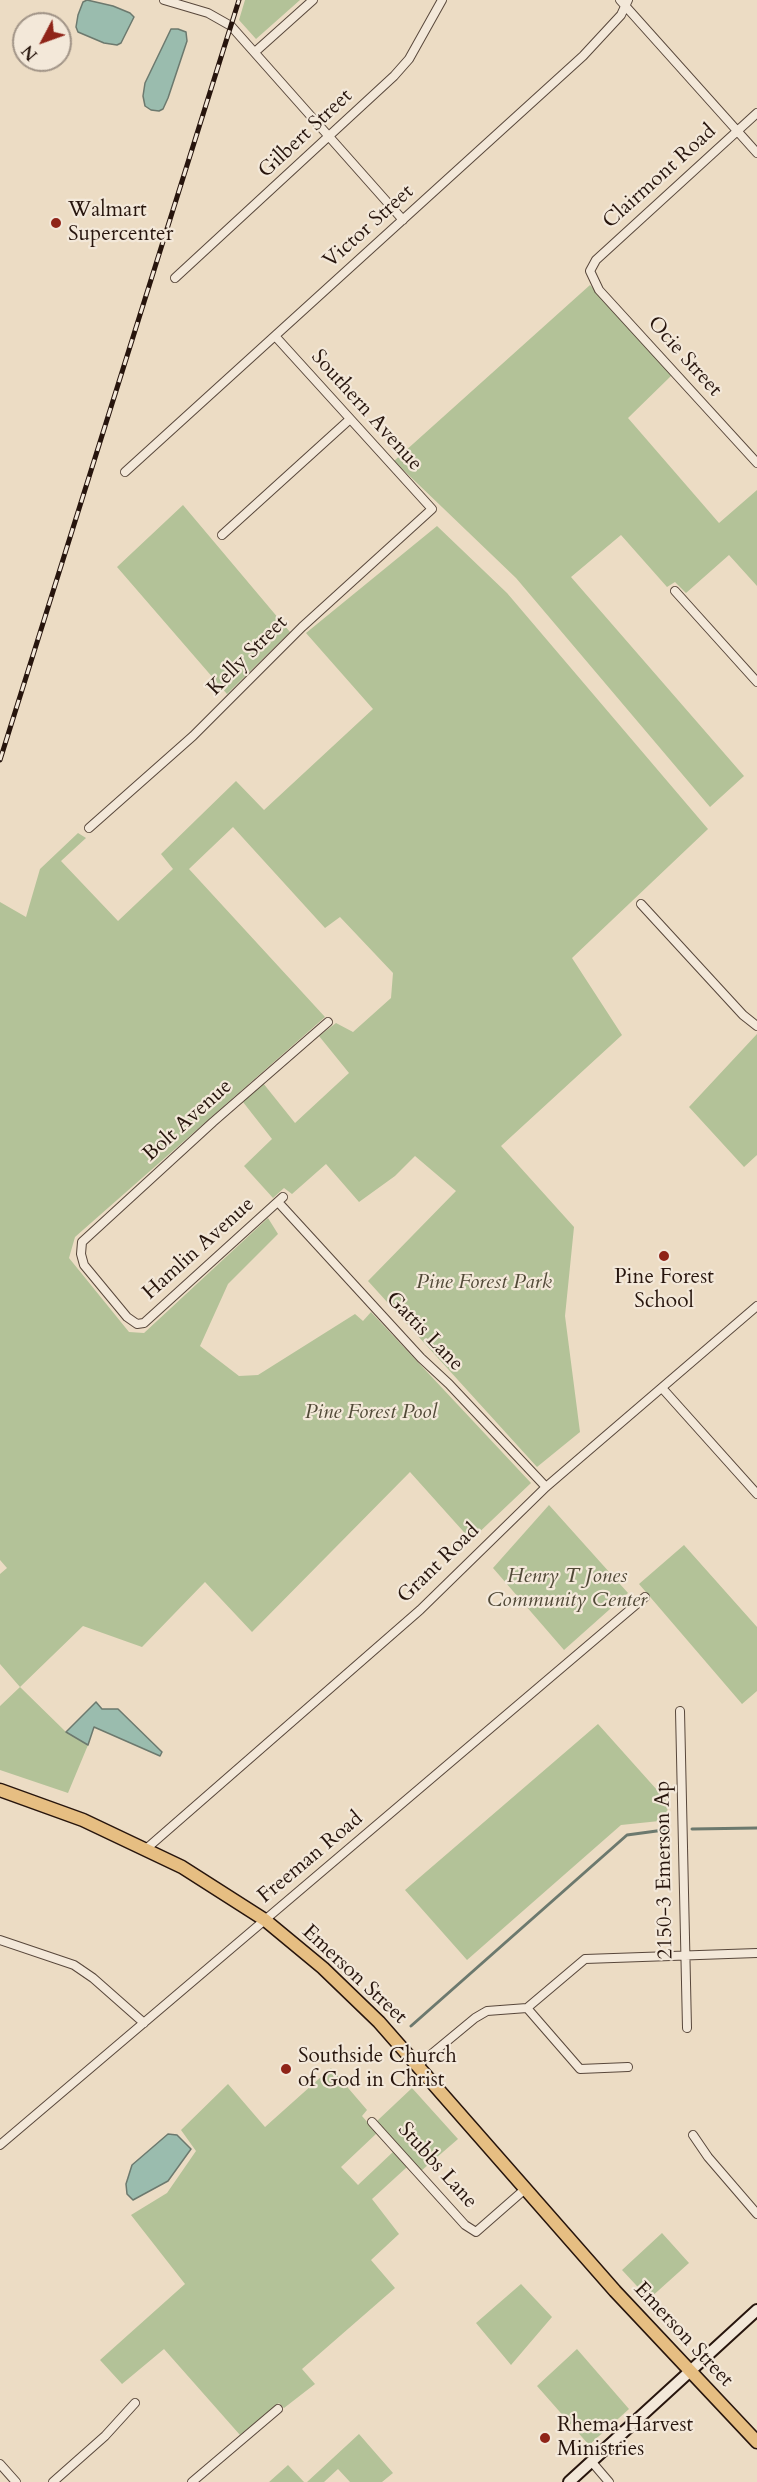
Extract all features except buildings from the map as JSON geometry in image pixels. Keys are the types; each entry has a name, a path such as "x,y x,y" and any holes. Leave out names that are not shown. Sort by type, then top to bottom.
{"main road":[{"name":"Emerson Street","path":"0,1790 83,1820 146,1849 219,1890 265,1920 352,1994 524,2190 757,2442"},
{"path":"568,2482 757,2310"}],"street":[{"path":"164,0 208,13 226,22 403,220"},
{"path":"255,52 313,0"},
{"name":"Gilbert Street","path":"175,278 394,76 409,59 442,0"},
{"path":"625,2 757,153"},
{"name":"Victor Street","path":"125,472 583,56 621,15 625,2"},
{"name":"Clairmont Road","path":"590,271 596,260 757,113"},
{"name":"Ocie Street","path":"590,271 599,290 757,463"},
{"name":"Southern Avenue","path":"275,336 432,509"},
{"path":"222,536 349,420"},
{"name":"Kelly Street","path":"89,828 193,736 302,627 432,509"},
{"path":"675,591 757,682"},
{"path":"641,904 743,1015 757,1026"},
{"name":"Bolt Avenue","path":"137,1324 127,1317 84,1265 81,1254 82,1242 213,1122 328,1022"},
{"name":"Hamlin Avenue","path":"137,1324 144,1323 280,1199"},
{"name":"Gattis Lane","path":"280,1199 421,1358 449,1384 546,1487"},
{"name":"Grant Road","path":"146,1849 420,1610 546,1487 757,1306"},
{"path":"662,1388 757,1494"},
{"name":"Freeman Road","path":"0,2145 645,1597"},
{"name":"2150-3 Emerson Ap","path":"680,1711 687,2028"},
{"path":"0,1940 74,1965 93,1978 144,2023"},
{"path":"417,2066 475,2018 487,2011 527,2008 585,1959 757,1953"},
{"path":"527,2008 580,2068 628,2067"},
{"name":"Stubbs Lane","path":"372,2122 465,2225 476,2232 524,2190"},
{"path":"693,2135 708,2157 757,2214"},
{"path":"53,2482 105,2436 135,2403"},
{"path":"192,2482 278,2409"},
{"path":"591,2462 609,2482"},
{"path":"0,2464 16,2482"}],"green space":[{"path":"245,0 300,0 256,39 239,20"},
{"path":"590,285 672,375 628,418 719,523 757,490 757,586 729,555 686,593 675,582 667,587 621,535 571,577 744,776 710,807 516,578 394,461"},
{"path":"183,505 290,632 227,694 117,567"},
{"path":"437,526 507,593 708,829 572,958 622,1035 501,1146 574,1227 565,1316 580,1432 537,1467 368,1281 456,1191 415,1156 395,1176 359,1202 326,1164 292,1194 284,1188 273,1198 244,1166 272,1139 243,1102 263,1083 295,1123 349,1073 319,1036 336,1023 353,1032 391,998 393,973 340,917 325,928 233,827 189,869 325,1017 75,1237 69,1258 129,1332 144,1333 268,1218 278,1234 228,1284 200,1346 239,1376 258,1375 355,1314 363,1321 371,1312 531,1483 471,1540 410,1472 252,1632 205,1582 142,1647 83,1626 20,1687 0,1664 0,1574 7,1568 0,1560 0,902 26,917 40,869 78,833 86,838 61,861 118,921 173,869 161,854 236,781 264,810 373,709 306,633"},
{"path":"757,1034 757,1155 744,1167 689,1107"},
{"name":"Henry T Jones Community Center","path":"549,1505 628,1593 564,1650 493,1568"},
{"path":"684,1545 757,1627 757,1691 742,1704 639,1584"},
{"path":"20,1687 66,1732 88,1745 68,1793 0,1770 0,1706"},
{"path":"598,1724 666,1800 669,1820 621,1825 467,1960 405,1890"},
{"path":"331,2068 367,2110 362,2116 377,2133 341,2167 358,2185 394,2151 407,2167 372,2199 399,2234 371,2260 395,2288 302,2369 315,2384 284,2408 279,2403 240,2435 164,2349 122,2384 100,2360 185,2284 131,2215 167,2193 196,2151 181,2130 228,2084 265,2127"},
{"path":"412,2088 458,2139 421,2171 377,2121"},
{"path":"662,2233 689,2263 649,2299 622,2270"},
{"path":"521,2284 552,2317 511,2365 476,2323"},
{"path":"577,2349 629,2409 589,2445 537,2386"},
{"path":"359,2434 393,2473 382,2482 350,2482 338,2469 324,2482 307,2482"},
{"path":"288,2465 304,2482 269,2482"}],"shaded area":[{"path":"87,0 113,6 134,17 121,43 117,45 104,43 78,32 76,27 78,15 83,2"},
{"path":"171,29 186,32 187,41 163,109 151,110 145,106 143,96 145,83"},
{"path":"96,1702 102,1709 118,1709 162,1752 160,1756 94,1727 88,1745 66,1732"},
{"path":"168,2134 177,2135 191,2149 168,2181 133,2200 127,2194 126,2184 132,2165"}],"waterway":[{"path":"692,1829 757,1828"},
{"path":"411,2026 627,1835 664,1830"}],"railway":[{"path":"0,760 239,0"}],"place":[{"name":"Walmart Supercenter","path":"56,223"},
{"name":"Pine Forest School","path":"664,1256"},
{"name":"Southside Church of God in Christ","path":"286,2069"},
{"name":"Rhema Harvest Ministries","path":"545,2438"}],"park label":[{"name":"Pine Forest Park","path":"484,1283"},
{"name":"Pine Forest Pool","path":"371,1413"}]}
